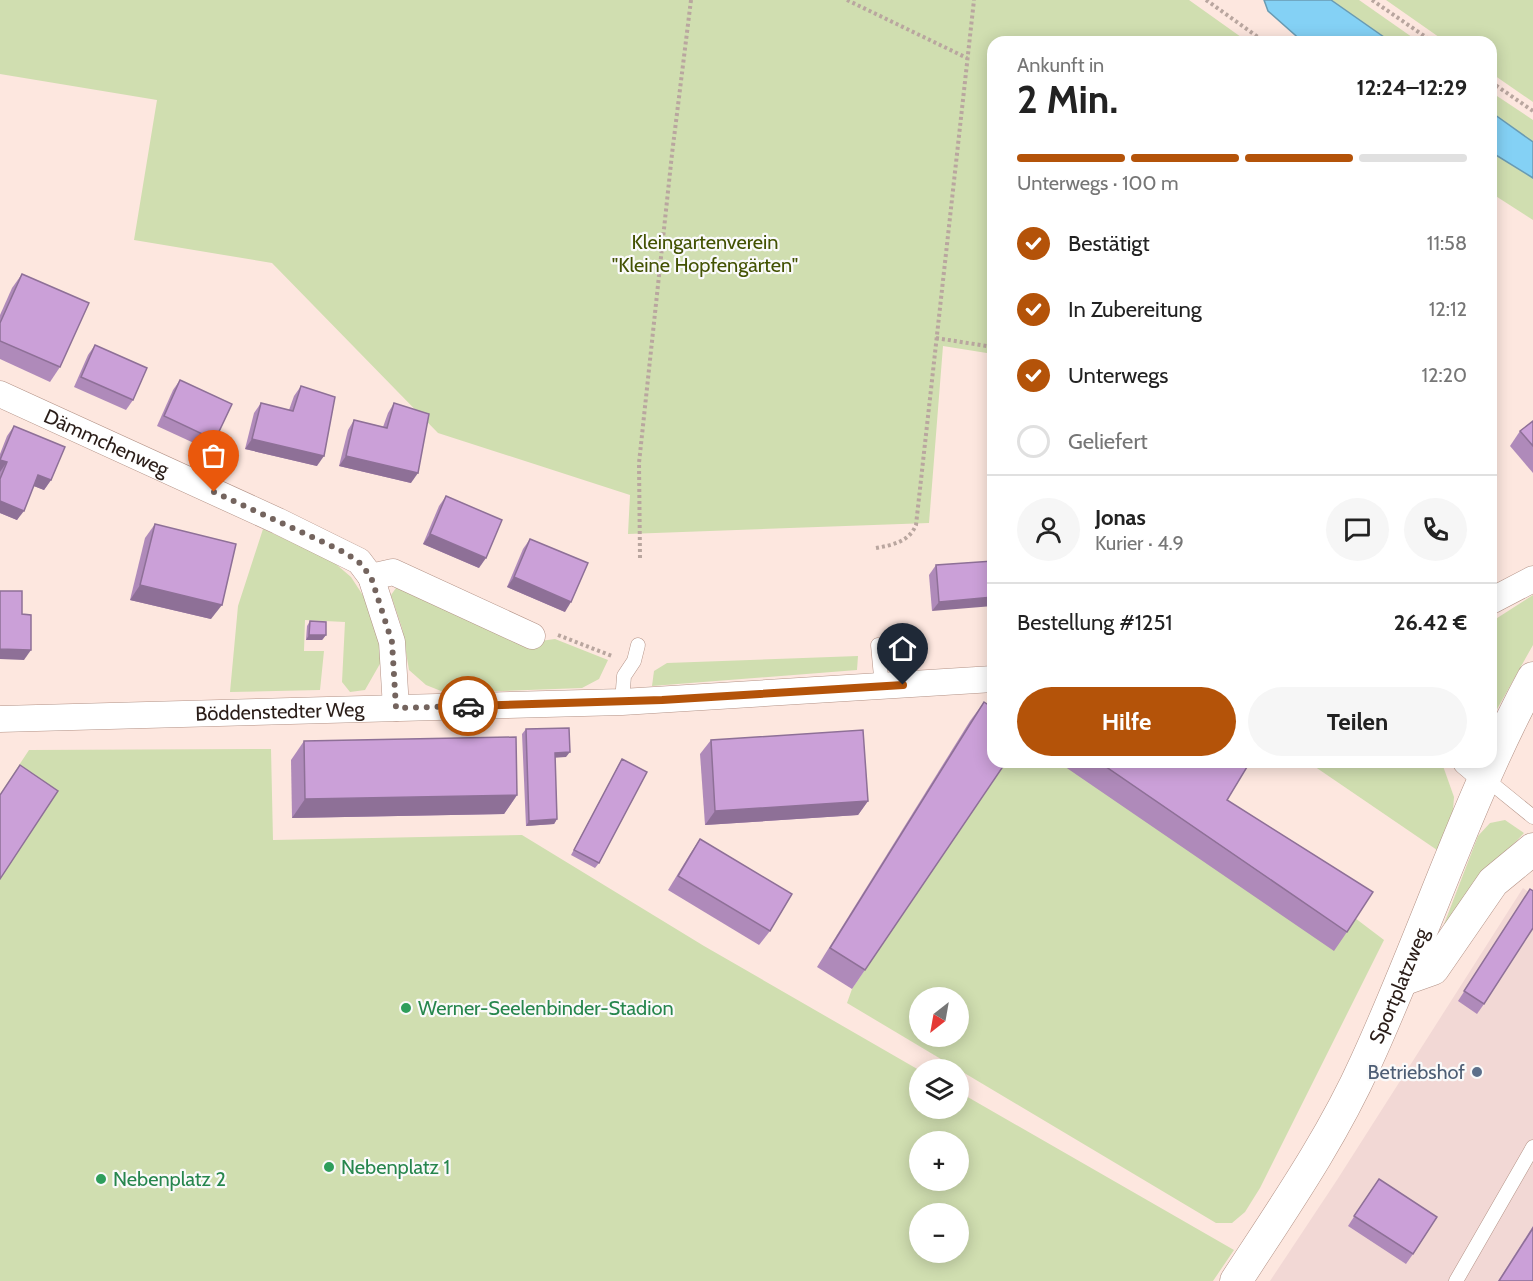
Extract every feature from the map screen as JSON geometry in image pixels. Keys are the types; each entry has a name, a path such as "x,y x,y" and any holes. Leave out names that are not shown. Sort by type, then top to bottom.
{"street":[{"name":"Dämmchenweg","path":"0,394 338,549 358,561 371,577 392,642 396,708"},
{"path":"371,577 393,572 532,636"},
{"path":"1497,598 1533,579"},
{"name":"Sportplatzweg","path":"1497,739 1533,678"},
{"name":"Böddenstedter Weg","path":"0,719 622,702 987,679"},
{"name":"Sportplatzweg","path":"1236,1281 1321,1151 1366,1065 1402,980 1476,770"},
{"path":"1402,980 1433,969 1493,882 1533,849"}],"lane":[{"path":"622,702 624,676 634,661 638,645"},
{"path":"878,645 882,687"},
{"path":"1476,770 1533,817"},
{"path":"1456,1281 1533,1147"}],"path":[{"path":"640,558 639,463 691,0"},
{"path":"847,0 967,58"},
{"path":"876,548 904,540 916,525 974,0"},
{"path":"1206,0 1257,36"},
{"path":"1372,0 1424,36"},
{"path":"1497,86 1533,111"},
{"path":"936,338 987,346"},
{"path":"532,636 551,633 608,655 634,661"}],"shaded area":[{"path":"1523,888 1533,895 1533,1281 1270,1281 1337,1180"}],"green space":[{"name":"Kleingartenverein \"Kleine Hopfengärten\"","path":"0,0 1189,0 1240,36 987,36 987,353 943,346 929,523 628,534 630,495 438,433 272,263 134,240 157,100 0,74"},
{"path":"1331,0 1359,0 1410,36 1382,36"},
{"path":"1386,0 1533,0 1533,102 1497,77 1497,36 1437,36"},
{"path":"1497,96 1533,120 1533,142 1497,116"},
{"path":"1497,156 1533,178 1533,220 1497,197"},
{"path":"263,529 330,559 351,577 377,617 385,655 365,690 350,692 342,682 345,622 305,620 304,651 324,651 320,690 230,692 238,606"},
{"path":"407,586 533,642 555,639 608,660 599,679 582,688 446,693 426,685 409,670 402,628 391,595 396,588"},
{"path":"1533,595 1533,645 1497,709 1497,618"},
{"path":"858,656 857,670 652,686 654,671 667,663"},
{"name":"Werner-Seelenbinder-Stadion","path":"271,749 273,840 522,835 704,946 909,1064 909,1119 969,1119 969,1098 1234,1250 1213,1281 0,1281 0,794 29,750"},
{"path":"1001,768 1069,768 1355,918 1384,940 1260,1188 1245,1212 1232,1223 1216,1223 969,1076 969,1059 941,1059 921,1047 969,1047 969,987 909,987 909,1040 847,1003 852,989"},
{"path":"1317,768 1444,768 1454,797 1453,811 1437,850"},
{"path":"1505,820 1524,833 1486,873 1441,932 1478,836 1490,823"}],"water":[{"path":"1264,0 1331,0 1382,36 1296,36 1268,11"},
{"path":"1497,116 1533,142 1533,178 1497,156"}],"building":[{"path":"22,274 89,303 60,367 0,341 0,323"},
{"path":"95,345 147,368 133,400 81,377"},
{"path":"180,380 232,404 215,440 164,416"},
{"path":"301,386 335,397 324,456 252,439 261,403 293,411"},
{"path":"394,403 429,414 418,473 346,456 354,420 387,428"},
{"path":"1533,421 1533,446 1520,431"},
{"path":"14,426 65,447 51,480 38,475 24,511 0,501 0,479 7,462 0,460"},
{"path":"446,496 502,520 486,558 430,534"},
{"path":"155,524 236,544 222,605 140,585"},
{"path":"530,539 588,563 571,602 514,577"},
{"path":"987,561 987,598 939,602 936,565"},
{"path":"0,591 22,591 22,614 31,615 31,650 0,649"},
{"path":"310,621 326,622 326,635 309,635"},
{"path":"984,702 987,704 987,768 1002,768 865,970 830,948"},
{"path":"569,728 570,752 555,753 557,819 529,821 526,729"},
{"path":"863,730 868,801 715,811 711,740"},
{"path":"516,737 517,795 305,799 304,741"},
{"path":"622,759 647,772 599,863 574,850"},
{"path":"20,765 58,791 0,879 0,795"},
{"path":"1108,768 1246,768 1227,800 1373,892 1347,932"},
{"path":"700,839 792,894 770,931 678,876"},
{"path":"1530,889 1533,891 1533,928 1484,1004 1464,991"},
{"path":"1379,1179 1437,1217 1413,1254 1354,1216"},
{"path":"1533,1228 1533,1281 1499,1281"}],"way so far":[{"path":"214,492 338,549 358,561 371,577 392,642 396,708 468,706"}],"place":[{"name":"Werner-Seelenbinder-Stadion","path":"406,1008"},
{"name":"Betriebshof","path":"1477,1072"},
{"name":"Nebenplatz 1","path":"329,1167"},
{"name":"Nebenplatz 2","path":"101,1179"}],"route":[{"path":"468,706 622,702 903,685"}]}
